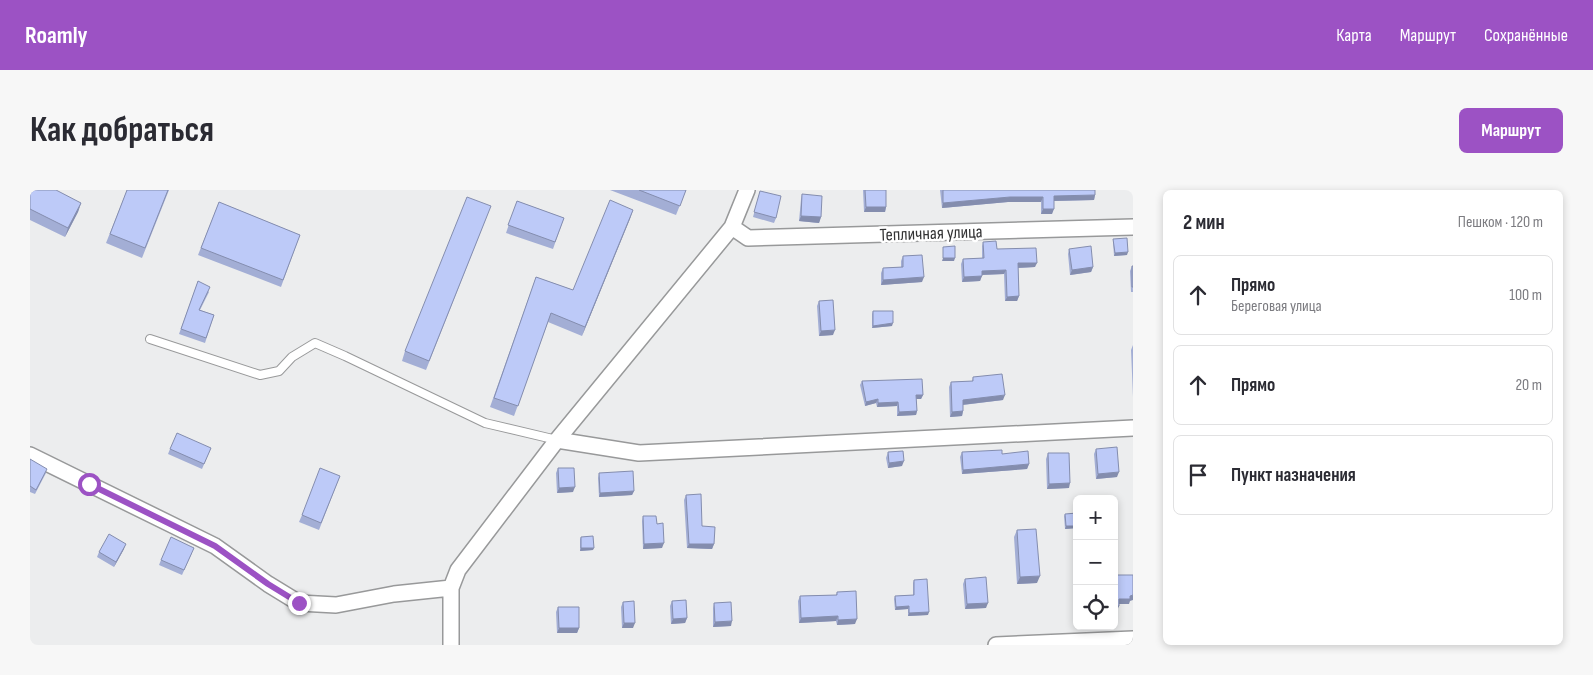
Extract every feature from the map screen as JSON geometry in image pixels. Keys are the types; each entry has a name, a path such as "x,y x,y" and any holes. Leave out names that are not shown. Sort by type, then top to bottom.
{"street":[{"path":"451,645 451,588 458,570 557,440 732,227 747,190"},
{"name":"Тепличная улица","path":"732,227 748,238 1133,227"},
{"path":"557,440 638,453 1133,428"},
{"path":"30,455 215,546 268,584 299,603 336,605 394,594 451,588"},
{"path":"996,645 1133,639"}],"lane":[{"path":"150,339 260,375 278,371 292,357 315,343 485,424 557,440"}],"building":[{"path":"30,190 56,190 81,203 68,228 30,209"},
{"path":"127,190 168,190 145,248 110,234"},
{"path":"639,190 686,190 680,206"},
{"path":"865,190 886,190 886,207 866,207"},
{"path":"943,190 1095,190 1095,195 1054,196 1054,209 1043,209 1043,197 1010,197 943,203"},
{"path":"760,191 781,196 776,218 754,212"},
{"path":"802,194 822,196 821,217 801,216"},
{"path":"467,197 491,206 429,361 405,351"},
{"path":"610,200 633,210 585,327 551,313 518,406 494,398 536,277 573,290"},
{"path":"517,201 564,218 555,242 508,225"},
{"path":"219,202 300,235 283,280 201,248"},
{"path":"1127,238 1128,252 1115,253 1113,239"},
{"path":"996,241 997,249 1036,248 1037,263 1018,263 1019,296 1007,297 1006,270 982,271 982,276 964,277 963,259 984,258 983,242"},
{"path":"955,246 955,258 943,258 943,247"},
{"path":"1091,246 1093,267 1072,270 1069,249"},
{"path":"922,255 924,277 883,280 883,268 903,267 903,256"},
{"path":"1133,266 1133,287 1132,287"},
{"path":"198,281 210,287 199,310 214,315 206,338 181,329"},
{"path":"833,300 835,330 821,331 819,301"},
{"path":"873,311 893,311 893,323 873,326"},
{"path":"1002,374 1005,395 963,400 963,411 952,412 951,382 973,381 973,377"},
{"path":"922,379 923,395 916,395 917,411 899,412 898,402 878,403 878,399 866,402 862,381"},
{"path":"177,433 211,448 204,464 170,449"},
{"path":"1117,447 1119,472 1098,474 1096,449"},
{"path":"1002,450 1002,454 1028,451 1029,464 963,470 962,452"},
{"path":"903,451 904,461 889,463 888,452"},
{"path":"1048,453 1069,453 1070,483 1049,484"},
{"path":"30,459 47,469 36,490 30,486"},
{"path":"320,468 340,476 321,523 302,515"},
{"path":"558,468 574,468 575,487 559,488"},
{"path":"633,471 634,491 600,493 599,473"},
{"path":"701,494 702,526 715,527 714,544 689,544 686,495"},
{"path":"1073,513 1073,526 1066,526 1065,514"},
{"path":"643,516 656,516 657,524 663,523 664,543 644,544"},
{"path":"1036,529 1040,576 1020,577 1017,530"},
{"path":"109,534 126,544 116,562 99,552"},
{"path":"593,536 594,548 581,548 581,537"},
{"path":"171,537 194,548 184,570 161,560"},
{"path":"1118,575 1133,575 1133,595 1130,596 1130,599 1119,599 1119,606"},
{"path":"986,577 988,603 967,604 965,579"},
{"path":"927,579 929,612 909,613 909,606 896,607 895,596 914,595 914,580"},
{"path":"856,591 857,619 838,620 838,616 801,618 800,596 837,595 837,592"},
{"path":"686,600 687,618 673,619 672,601"},
{"path":"634,601 635,623 624,623 623,602"},
{"path":"731,602 732,621 715,622 714,603"},
{"path":"558,607 579,607 579,628 559,628"}],"route":[{"path":"89,484 215,546 268,584 299,603"}]}
